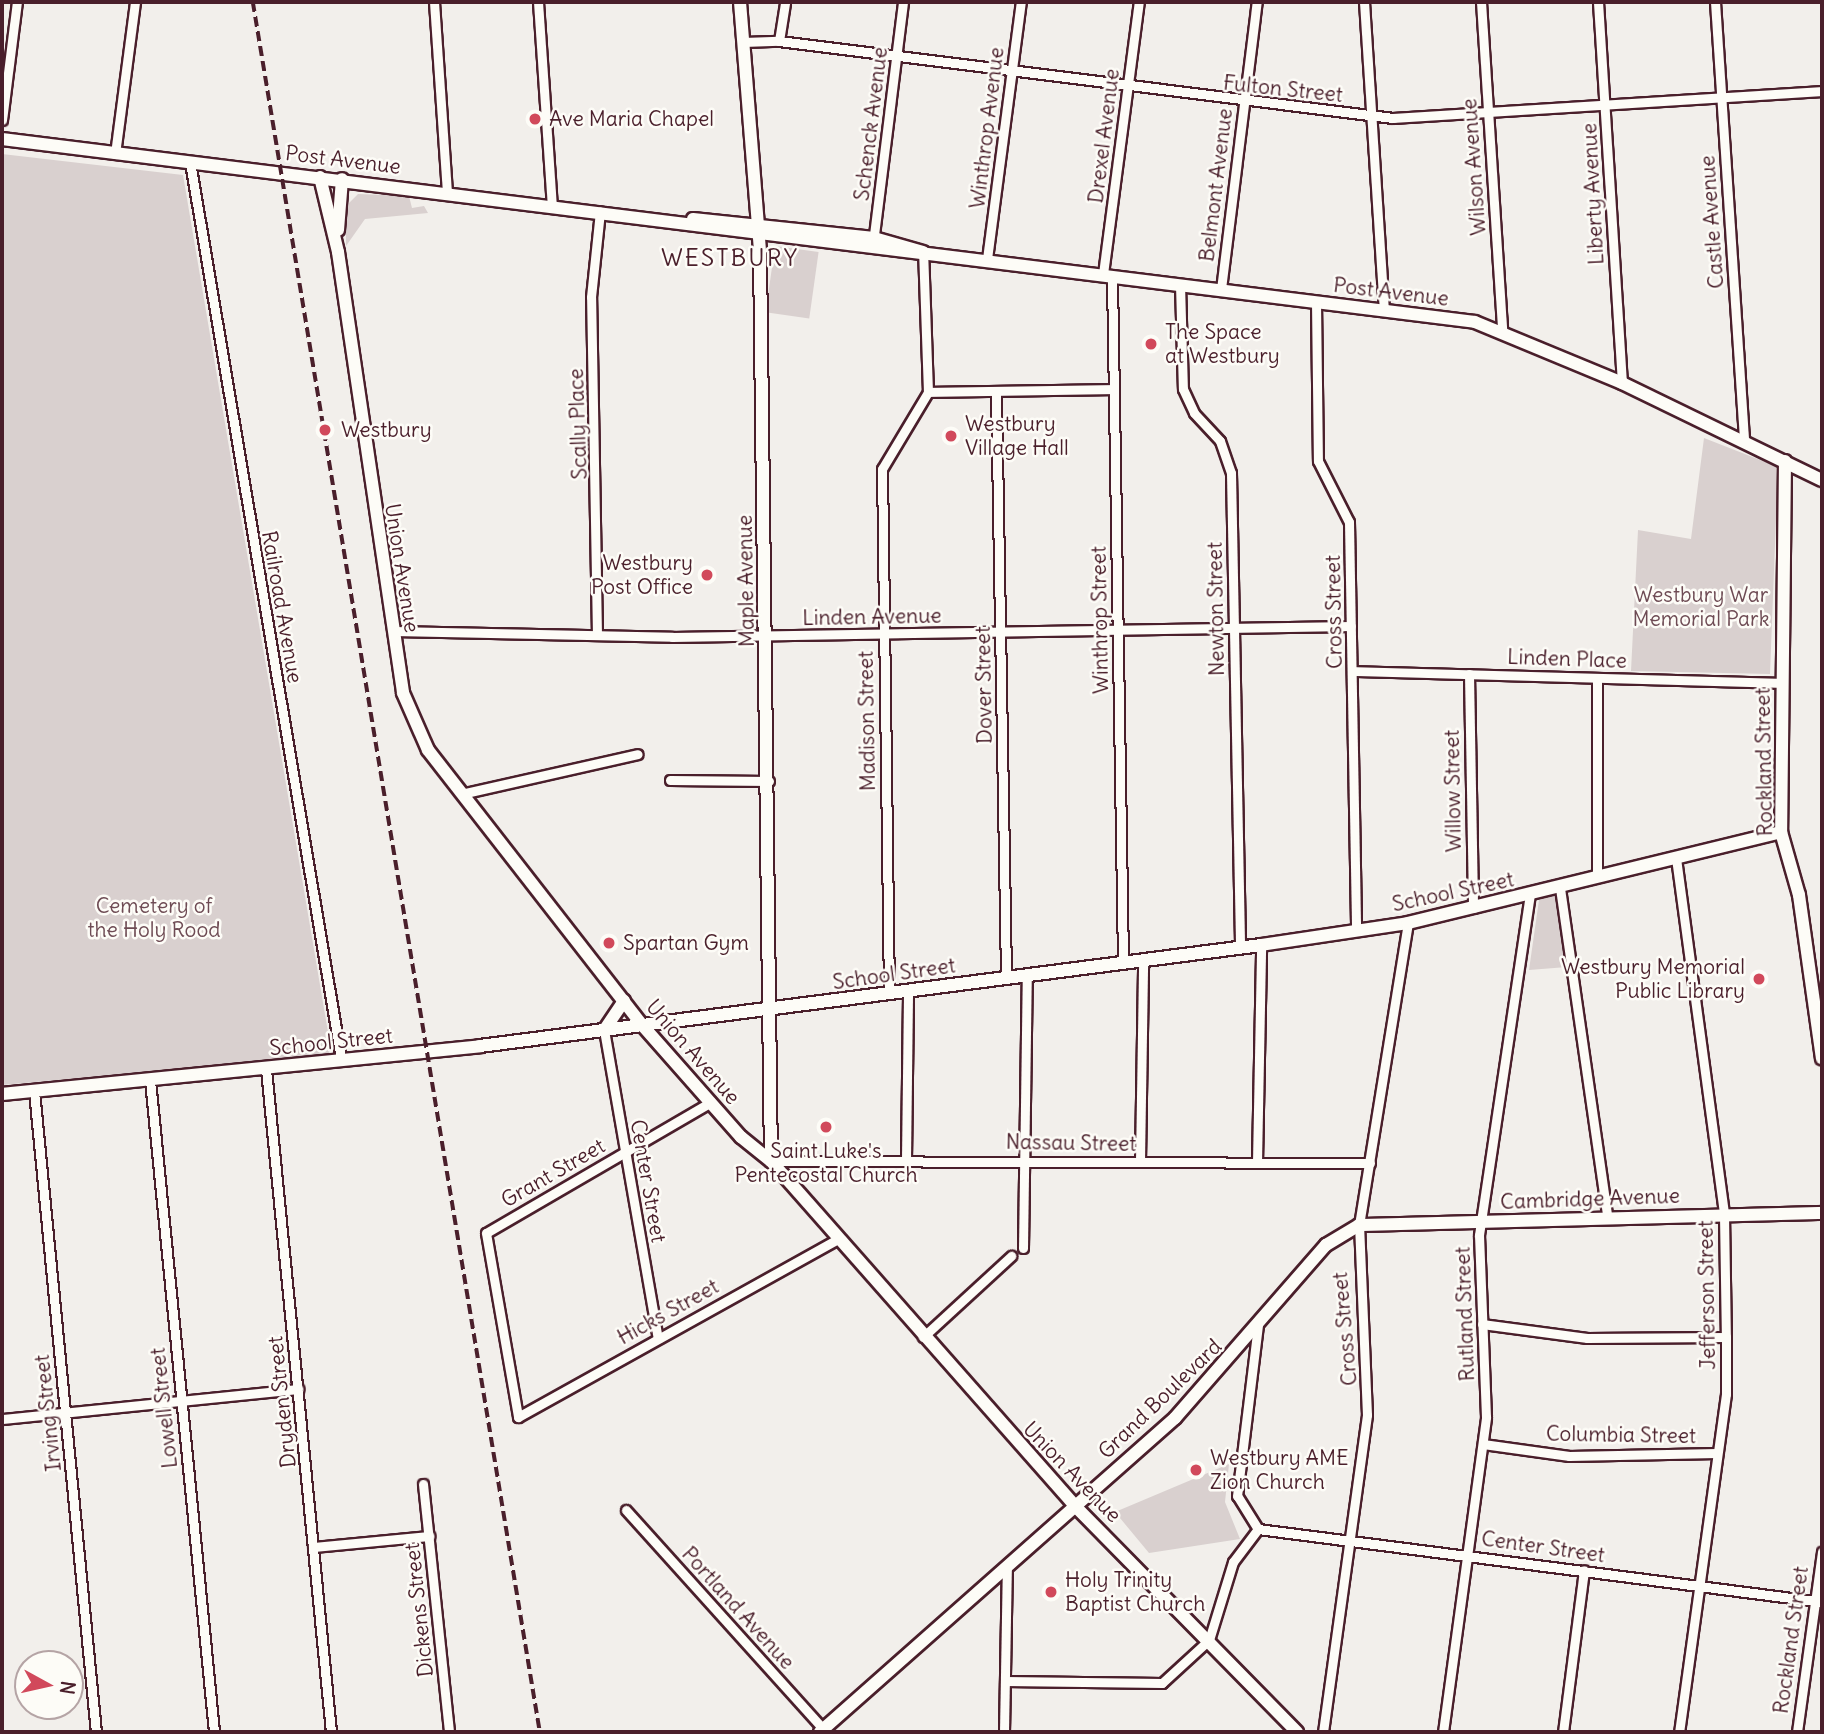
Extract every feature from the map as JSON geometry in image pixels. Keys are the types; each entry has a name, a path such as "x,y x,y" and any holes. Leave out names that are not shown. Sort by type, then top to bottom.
{"main road":[{"name":"Maple Avenue","path":"740,2 759,230 773,1010 771,1161"},
{"name":"Post Avenue","path":"2,139 679,221 874,238 923,252"},
{"name":"Union Avenue","path":"320,177 338,252 393,631 414,724 461,793 643,1026 711,1101 771,1161 836,1240 1075,1506 1297,1732"},
{"name":"Union Avenue","path":"338,252 342,179"},
{"name":"Post Avenue","path":"759,230 872,251 923,252 988,259 1384,310 1502,330 1744,440 1822,480"},
{"name":"Rockland Street","path":"1785,461 1780,832 1799,895 1822,1058"},
{"name":"School Street","path":"2,1094 266,1069 643,1026 1261,945 1408,923 1560,888 1780,832"},
{"path":"604,1030 624,1001"},
{"name":"Cambridge Avenue","path":"1359,1225 1607,1216 1822,1213"},
{"name":"Grand Boulevard","path":"821,1731 1198,1395 1326,1245 1359,1225"}],"street":[{"path":"2,120 17,2"},
{"path":"115,154 135,2"},
{"path":"434,2 447,193"},
{"path":"538,2 552,205"},
{"path":"779,41 785,2"},
{"name":"Schenck Avenue","path":"872,251 903,2"},
{"name":"Winthrop Avenue","path":"988,259 1021,2"},
{"name":"Drexel Avenue","path":"1108,275 1139,2"},
{"name":"Belmont Avenue","path":"1221,289 1257,2"},
{"path":"1364,2 1384,310"},
{"name":"Wilson Avenue","path":"1481,2 1502,330"},
{"name":"Liberty Avenue","path":"1598,2 1622,383"},
{"name":"Castle Avenue","path":"1715,2 1744,440"},
{"name":"Fulton Street","path":"743,42 779,41 1244,103 1371,116 1488,112 1822,91"},
{"name":"Railroad Avenue","path":"190,162 341,1059"},
{"name":"Scally Place","path":"597,635 591,297 600,211"},
{"path":"923,252 928,393 1114,389"},
{"name":"Winthrop Street","path":"1108,275 1114,389 1123,963"},
{"name":"Newton Street","path":"1180,284 1183,389 1194,413 1220,441 1231,473 1240,948"},
{"name":"Cross Street","path":"1316,302 1318,461 1349,522 1356,931"},
{"name":"Dover Street","path":"996,391 1006,978"},
{"name":"Madison Street","path":"889,994 882,469 928,393"},
{"name":"Linden Avenue","path":"393,631 766,636 1351,626"},
{"name":"Linden Place","path":"1352,671 1781,683"},
{"name":"Willow Street","path":"1469,674 1473,908"},
{"path":"1597,678 1597,877"},
{"path":"461,793 638,754"},
{"path":"670,780 769,781"},
{"name":"Jefferson Street","path":"1676,858 1724,1215 1726,1337 1717,1454 1679,1732"},
{"path":"1560,888 1607,1216"},
{"name":"Rutland Street","path":"1443,1732 1483,1444 1481,1222 1530,895"},
{"name":"Cross Street","path":"1323,1732 1369,1372 1357,1291 1359,1225 1408,923"},
{"path":"1257,1162 1261,945"},
{"path":"1140,1161 1143,961"},
{"path":"1023,1248 1027,976"},
{"path":"906,1159 908,992"},
{"name":"Center Street","path":"604,1030 658,1338"},
{"name":"Dryden Street","path":"266,1069 331,1732"},
{"name":"Lowell Street","path":"150,1080 214,1732"},
{"name":"Irving Street","path":"34,1091 96,1732"},
{"name":"Grant Street","path":"518,1416 486,1233 711,1101"},
{"name":"Nassau Street","path":"771,1161 906,1159 1370,1163"},
{"name":"Hicks Street","path":"518,1416 836,1240"},
{"path":"923,1337 1010,1256"},
{"path":"1005,1681 1162,1683 1209,1640 1233,1563 1258,1529 1237,1496 1258,1324"},
{"path":"1482,1324 1587,1338 1726,1337"},
{"path":"2,1419 298,1389"},
{"name":"Columbia Street","path":"1483,1444 1569,1456 1717,1454"},
{"name":"Dickens Street","path":"424,1484 449,1732"},
{"name":"Portland Avenue","path":"626,1510 821,1731"},
{"name":"Center Street","path":"1258,1529 1819,1602"},
{"path":"313,1548 429,1536"},
{"name":"Rockland Street","path":"1797,1732 1819,1602 1822,1552"},
{"path":"1004,1732 1007,1567"},
{"path":"1563,1732 1584,1570"}],"green space":[{"name":"Cemetery of the Holy Rood","path":"2,154 183,175 331,1050 327,1056 2,1085"},
{"path":"358,194 409,196 412,208 424,206 428,213 365,219 346,246 346,206"},
{"path":"775,246 819,252 809,318 766,312"},
{"name":"Westbury War Memorial Park","path":"1704,438 1778,467 1770,674 1631,671 1638,530 1691,539"},
{"path":"1557,894 1567,967 1529,970 1539,900"},
{"path":"1229,1464 1225,1502 1240,1539 1149,1553 1115,1512"}],"railway":[{"path":"253,2 540,1732"}],"place":[{"name":"Ave Maria Chapel","path":"535,119"},
{"name":"The Space at Westbury","path":"1151,344"},
{"name":"Westbury","path":"325,430"},
{"name":"Westbury Village Hall","path":"951,436"},
{"name":"Westbury Post Office","path":"707,575"},
{"name":"Spartan Gym","path":"609,943"},
{"name":"Westbury Memorial Public Library","path":"1759,979"},
{"name":"Saint Luke's Pentecostal Church","path":"826,1127"},
{"name":"Westbury AME Zion Church","path":"1196,1470"},
{"name":"Holy Trinity Baptist Church","path":"1051,1592"}],"district":[{"name":"WESTBURY","path":"730,258"}]}
